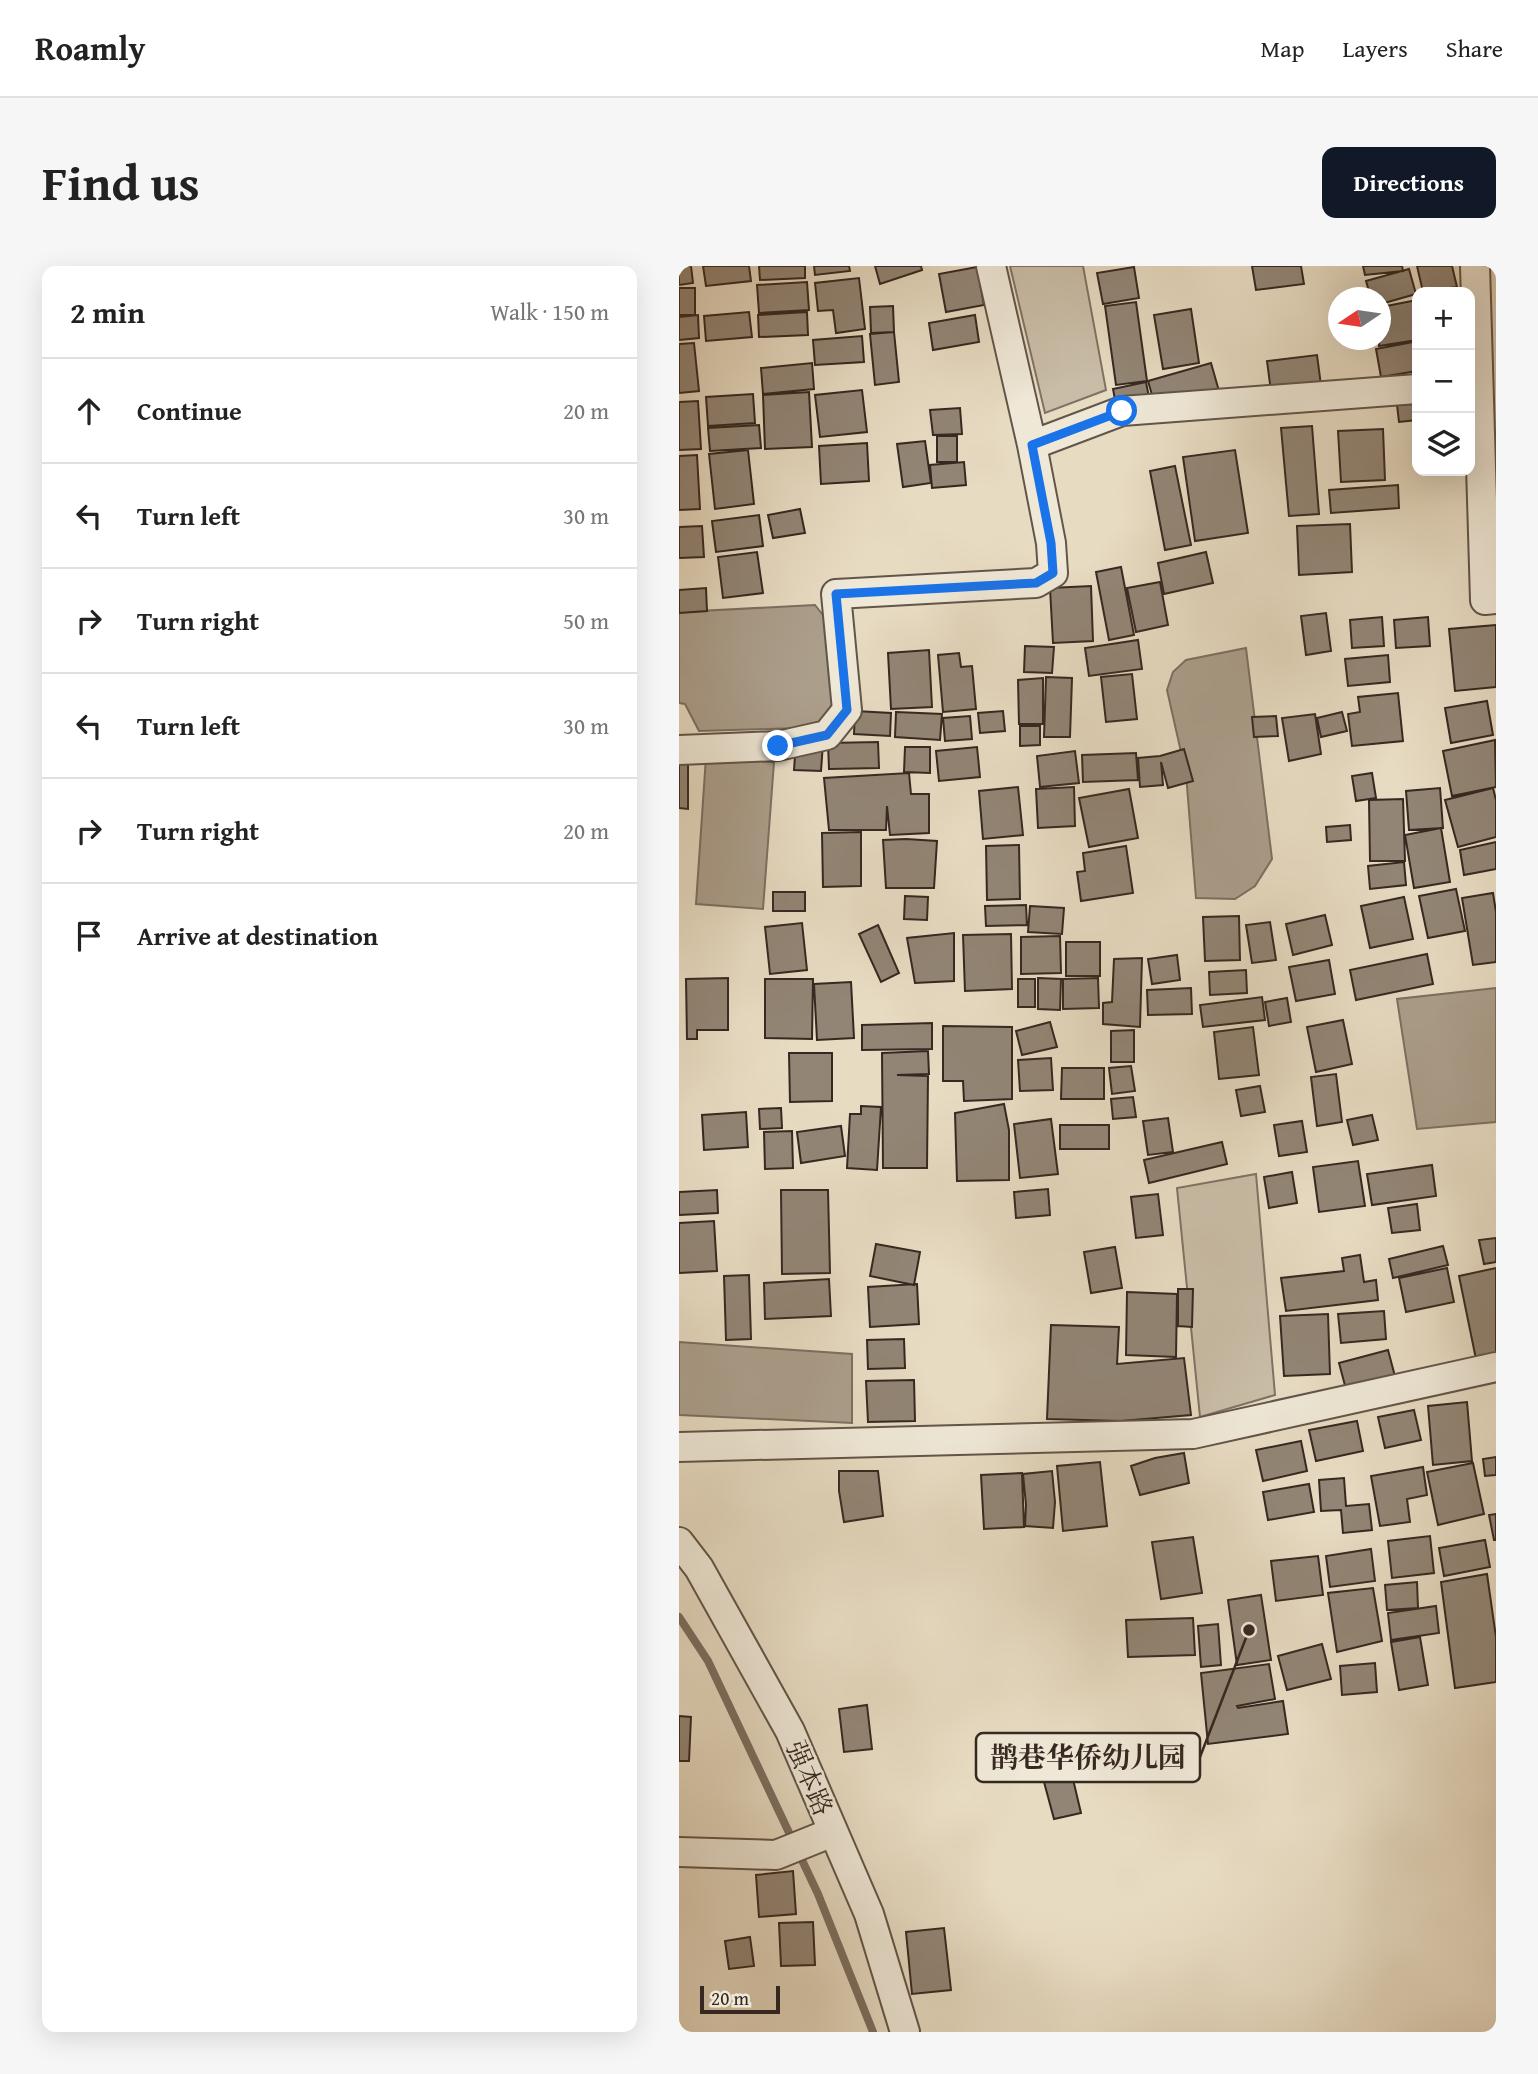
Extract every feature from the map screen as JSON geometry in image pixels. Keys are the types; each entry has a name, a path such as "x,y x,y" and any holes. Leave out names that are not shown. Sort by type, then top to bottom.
{"street":[{"path":"679,750 778,746 827,735 847,710 836,594 1036,583 1053,573 1051,543 1032,445 991,266"},
{"path":"1475,266 1481,392 1485,600 1496,599"},
{"path":"1032,445 1122,411 1412,389"},
{"path":"679,1447 1193,1434 1496,1367"},
{"name":"强本路","path":"679,1542 699,1568 790,1731 869,1914 905,2032"},
{"path":"679,1852 776,1856 833,1832"}],"shaded area":[{"path":"1010,266 1083,266 1106,390 1045,413"},
{"path":"815,605 838,634 836,715 802,728 699,731 685,704 679,703 679,612"},
{"path":"1246,648 1272,859 1255,886 1235,899 1196,898 1186,774 1167,690 1173,672 1186,660"},
{"path":"706,757 774,762 763,909 696,904"},
{"path":"1496,988 1496,1122 1417,1129 1397,999"},
{"path":"1256,1174 1275,1395 1200,1417 1177,1188"},
{"path":"679,1342 852,1354 852,1423 679,1415"}],"building":[{"path":"679,266 691,266 693,283 679,285"},
{"path":"703,266 749,266 751,281 706,286"},
{"path":"759,266 805,266 805,278 760,280"},
{"path":"814,266 849,266 850,271 815,275"},
{"path":"875,266 921,266 922,270 880,284"},
{"path":"1252,266 1301,266 1304,284 1256,290"},
{"path":"1363,266 1402,266 1403,271 1365,275"},
{"path":"1417,266 1452,266 1457,287 1422,287"},
{"path":"977,267 984,305 946,312 939,274"},
{"path":"1134,267 1139,298 1103,304 1097,273"},
{"path":"1409,269 1414,287 1412,295 1391,301 1391,287 1368,287 1366,281"},
{"path":"859,278 865,329 836,333 833,310 818,311 815,283"},
{"path":"807,282 809,310 759,313 757,285"},
{"path":"679,288 695,288 695,315 679,315"},
{"path":"1412,301 1412,341 1391,344 1391,305"},
{"path":"1136,302 1147,381 1116,385 1105,306"},
{"path":"893,306 894,332 871,333 870,307"},
{"path":"1191,309 1199,363 1163,369 1154,315"},
{"path":"749,312 752,337 706,341 704,316"},
{"path":"807,312 808,335 759,337 758,315"},
{"path":"698,315 699,338 679,340 679,317"},
{"path":"975,315 979,342 933,350 929,323"},
{"path":"894,332 899,382 875,385 870,334"},
{"path":"862,336 864,362 815,365 813,340"},
{"path":"1412,342 1412,372 1381,377 1376,350 1391,350 1391,346"},
{"path":"694,343 699,391 679,393 679,344"},
{"path":"1317,355 1322,393 1272,399 1267,361"},
{"path":"812,363 814,389 763,394 761,368"},
{"path":"1211,363 1221,398 1158,416 1148,381"},
{"path":"1146,382 1152,413 1119,420 1113,389"},
{"path":"862,390 867,432 820,437 815,395"},
{"path":"809,392 812,447 765,449 763,395"},
{"path":"753,394 755,423 708,426 706,397"},
{"path":"1412,394 1412,421 1399,422 1396,396"},
{"path":"698,401 701,449 679,450 679,402"},
{"path":"960,408 962,434 933,435 930,410"},
{"path":"759,425 761,448 710,451 708,428"},
{"path":"1312,426 1319,514 1289,516 1281,428"},
{"path":"1383,429 1385,480 1341,482 1338,431"},
{"path":"937,436 957,436 957,462 937,462"},
{"path":"925,441 931,483 903,487 897,444"},
{"path":"867,443 869,481 821,484 819,446"},
{"path":"748,450 754,504 715,509 709,454"},
{"path":"1235,450 1248,533 1195,541 1183,457"},
{"path":"697,455 700,509 679,510 679,456"},
{"path":"964,462 966,485 932,488 930,465"},
{"path":"1175,466 1191,545 1165,550 1150,471"},
{"path":"1398,485 1399,508 1331,513 1329,490"},
{"path":"800,509 805,533 773,538 768,515"},
{"path":"759,515 763,546 716,552 712,521"},
{"path":"1350,524 1352,572 1299,575 1297,526"},
{"path":"702,526 704,557 679,558 679,527"},
{"path":"757,552 763,593 723,598 718,557"},
{"path":"1206,552 1213,583 1164,594 1158,563"},
{"path":"1121,567 1134,635 1109,640 1096,572"},
{"path":"1160,582 1168,625 1136,632 1127,588"},
{"path":"1091,586 1093,641 1053,643 1050,588"},
{"path":"706,588 707,611 679,613 679,590"},
{"path":"1326,613 1331,651 1306,655 1301,616"},
{"path":"1382,617 1384,646 1352,648 1350,620"},
{"path":"1428,617 1430,646 1396,648 1394,620"},
{"path":"1496,625 1496,687 1455,691 1449,629"},
{"path":"1138,640 1142,669 1089,676 1085,648"},
{"path":"1025,646 1054,647 1052,673 1024,672"},
{"path":"929,650 932,707 891,709 888,653"},
{"path":"959,653 961,667 972,666 976,709 943,712 938,655"},
{"path":"1388,655 1390,682 1348,686 1345,659"},
{"path":"1132,674 1137,719 1106,722 1101,677"},
{"path":"1046,677 1072,678 1070,737 1044,737"},
{"path":"1043,678 1043,724 1019,724 1018,680"},
{"path":"1398,693 1403,741 1352,746 1348,714 1360,712 1358,697"},
{"path":"1487,701 1493,735 1451,743 1445,708"},
{"path":"855,711 891,713 890,736 854,734"},
{"path":"1003,711 1005,731 980,733 978,713"},
{"path":"896,712 942,714 940,740 895,737"},
{"path":"1342,712 1347,731 1321,737 1317,718"},
{"path":"1315,714 1321,754 1289,761 1282,718"},
{"path":"970,716 972,739 945,741 943,718"},
{"path":"1276,716 1278,736 1254,737 1252,717"},
{"path":"1020,726 1040,726 1040,745 1020,746"},
{"path":"1495,740 1496,787 1452,796 1443,751"},
{"path":"796,741 823,743 821,771 794,770"},
{"path":"878,742 879,768 829,769 828,743"},
{"path":"905,747 930,747 930,773 904,772"},
{"path":"977,747 980,777 939,781 936,751"},
{"path":"1184,749 1193,781 1168,788 1161,762 1163,785 1140,787 1138,758 1160,756"},
{"path":"1075,751 1079,783 1040,787 1037,756"},
{"path":"1136,753 1138,780 1083,782 1082,755"},
{"path":"679,764 688,764 688,809 679,808"},
{"path":"909,773 911,794 929,794 929,833 890,835 887,806 886,830 829,830 824,778"},
{"path":"1372,773 1376,798 1356,801 1352,776"},
{"path":"1018,787 1023,835 983,839 979,791"},
{"path":"1074,787 1075,826 1038,828 1036,789"},
{"path":"1440,788 1443,828 1409,830 1406,791"},
{"path":"1493,788 1496,800 1496,837 1458,847 1445,800"},
{"path":"1129,789 1138,838 1089,847 1079,798"},
{"path":"1403,799 1405,861 1370,861 1369,800"},
{"path":"1350,825 1351,840 1327,842 1326,827"},
{"path":"1441,828 1450,882 1414,888 1405,835"},
{"path":"861,832 861,886 823,887 822,833"},
{"path":"883,840 937,841 934,888 886,888"},
{"path":"1496,842 1496,869 1464,875 1460,850"},
{"path":"1019,845 1020,899 987,900 986,846"},
{"path":"1126,846 1133,893 1081,901 1077,872 1085,871 1083,853"},
{"path":"1404,862 1406,885 1370,889 1368,866"},
{"path":"1456,889 1465,931 1428,938 1419,896"},
{"path":"773,892 805,892 805,911 773,911"},
{"path":"1493,893 1496,912 1496,962 1473,965 1462,898"},
{"path":"905,896 928,897 927,920 904,919"},
{"path":"1404,897 1413,939 1370,948 1361,906"},
{"path":"1026,905 1027,925 986,926 985,906"},
{"path":"1030,906 1064,908 1062,934 1028,932"},
{"path":"1325,915 1332,945 1293,955 1286,924"},
{"path":"1239,916 1240,960 1205,961 1203,917"},
{"path":"1270,922 1276,960 1252,963 1246,925"},
{"path":"802,923 807,970 770,974 765,927"},
{"path":"878,925 899,973 881,982 859,934"},
{"path":"954,933 954,981 915,983 907,938"},
{"path":"1011,934 1012,989 965,991 963,935"},
{"path":"1060,936 1061,973 1021,974 1021,937"},
{"path":"1066,942 1100,942 1100,976 1066,976"},
{"path":"1427,954 1433,984 1356,1000 1350,970"},
{"path":"1177,955 1180,980 1152,984 1148,959"},
{"path":"1142,958 1140,1027 1103,1024 1103,1003 1112,1002 1114,959"},
{"path":"1329,960 1335,994 1296,1001 1289,967"},
{"path":"1246,970 1247,993 1210,995 1209,972"},
{"path":"728,978 728,1030 697,1030 697,1039 687,1039 686,979"},
{"path":"1038,978 1061,979 1060,1010 1038,1009"},
{"path":"1098,978 1099,1008 1063,1009 1063,979"},
{"path":"765,979 813,979 812,1039 765,1038"},
{"path":"1018,979 1035,979 1035,1007 1018,1007"},
{"path":"851,982 854,1038 817,1040 814,984"},
{"path":"1191,988 1192,1014 1148,1015 1147,990"},
{"path":"1262,997 1265,1020 1203,1027 1200,1005"},
{"path":"1287,998 1291,1022 1269,1026 1265,1002"},
{"path":"1343,1020 1352,1064 1316,1072 1307,1027"},
{"path":"1050,1022 1057,1047 1022,1055 1016,1031"},
{"path":"932,1023 932,1049 862,1050 862,1025"},
{"path":"943,1026 1012,1027 1012,1099 964,1101 963,1081 943,1081"},
{"path":"1253,1027 1259,1075 1219,1079 1214,1032"},
{"path":"1134,1030 1134,1062 1111,1062 1111,1031"},
{"path":"928,1051 929,1074 897,1075 928,1076 927,1168 883,1168 882,1053"},
{"path":"789,1053 832,1053 832,1101 790,1102"},
{"path":"1051,1058 1053,1090 1020,1091 1018,1060"},
{"path":"1131,1066 1135,1091 1112,1094 1109,1068"},
{"path":"1062,1068 1104,1068 1104,1099 1061,1099"},
{"path":"1336,1074 1342,1122 1317,1126 1311,1077"},
{"path":"1260,1086 1265,1112 1241,1116 1236,1090"},
{"path":"1133,1097 1136,1117 1113,1119 1111,1099"},
{"path":"1004,1104 1009,1130 1009,1180 957,1181 955,1113"},
{"path":"861,1106 881,1107 877,1170 847,1168 850,1114 861,1114"},
{"path":"781,1108 782,1128 760,1129 759,1109"},
{"path":"746,1112 748,1147 704,1150 702,1115"},
{"path":"1372,1115 1378,1140 1353,1145 1347,1120"},
{"path":"1168,1118 1173,1152 1148,1155 1143,1121"},
{"path":"1051,1119 1058,1174 1020,1178 1014,1124"},
{"path":"1302,1121 1307,1152 1279,1156 1274,1125"},
{"path":"1060,1125 1109,1125 1109,1149 1060,1149"},
{"path":"841,1126 845,1156 801,1163 797,1132"},
{"path":"792,1131 793,1168 765,1169 764,1132"},
{"path":"1222,1142 1227,1164 1149,1183 1144,1160"},
{"path":"1358,1161 1365,1206 1319,1212 1313,1167"},
{"path":"1432,1165 1436,1196 1372,1205 1367,1174"},
{"path":"1292,1172 1297,1203 1269,1208 1264,1177"},
{"path":"1048,1189 1050,1215 1016,1218 1014,1192"},
{"path":"717,1190 718,1213 679,1215 679,1192"},
{"path":"781,1190 828,1190 830,1273 782,1274"},
{"path":"1158,1194 1163,1235 1136,1238 1131,1197"},
{"path":"1417,1204 1420,1230 1392,1233 1388,1208"},
{"path":"714,1221 717,1271 679,1273 679,1223"},
{"path":"1496,1238 1496,1262 1484,1264 1479,1240"},
{"path":"876,1244 920,1252 914,1285 870,1276"},
{"path":"1443,1246 1448,1265 1393,1278 1389,1259"},
{"path":"1115,1247 1122,1288 1091,1293 1084,1252"},
{"path":"1360,1255 1364,1282 1376,1280 1378,1300 1286,1311 1281,1278 1344,1271 1342,1258"},
{"path":"1447,1268 1454,1302 1406,1312 1399,1278"},
{"path":"1496,1268 1496,1360 1477,1364 1459,1276"},
{"path":"749,1275 751,1339 726,1340 724,1276"},
{"path":"829,1279 831,1316 765,1319 764,1283"},
{"path":"917,1284 919,1324 870,1327 868,1287"},
{"path":"1178,1289 1193,1289 1192,1327 1178,1326"},
{"path":"1127,1292 1177,1294 1176,1357 1126,1355"},
{"path":"1384,1311 1386,1339 1341,1343 1338,1314"},
{"path":"1328,1314 1330,1374 1284,1376 1280,1316"},
{"path":"1051,1325 1119,1327 1117,1364 1184,1358 1191,1415 1121,1421 1047,1419"},
{"path":"904,1339 905,1368 868,1369 867,1340"},
{"path":"1388,1350 1396,1380 1347,1393 1339,1363"},
{"path":"914,1380 915,1421 868,1422 866,1381"},
{"path":"1467,1402 1472,1461 1433,1465 1428,1406"},
{"path":"1414,1410 1421,1440 1385,1448 1378,1417"},
{"path":"1357,1421 1363,1451 1316,1461 1309,1430"},
{"path":"1301,1441 1307,1471 1263,1481 1256,1450"},
{"path":"1184,1453 1189,1483 1140,1495 1131,1466"},
{"path":"1496,1457 1496,1475 1485,1476 1483,1459"},
{"path":"1100,1462 1107,1526 1063,1531 1057,1466"},
{"path":"1473,1463 1484,1514 1438,1525 1427,1472"},
{"path":"1423,1467 1427,1495 1407,1499 1410,1522 1380,1526 1371,1476"},
{"path":"839,1471 878,1471 883,1516 844,1522"},
{"path":"1052,1471 1055,1502 1053,1528 1025,1526 1023,1474"},
{"path":"1022,1473 1024,1527 984,1529 981,1475"},
{"path":"1344,1478 1346,1506 1369,1504 1372,1530 1343,1533 1341,1510 1321,1511 1319,1480"},
{"path":"1309,1484 1314,1512 1268,1520 1263,1492"},
{"path":"1496,1514 1496,1540 1494,1540 1489,1515"},
{"path":"1430,1536 1434,1573 1392,1578 1388,1541"},
{"path":"1193,1537 1202,1593 1161,1599 1152,1542"},
{"path":"1485,1540 1490,1567 1444,1576 1439,1548"},
{"path":"1371,1549 1375,1581 1330,1587 1326,1556"},
{"path":"1318,1556 1323,1595 1276,1601 1271,1561"},
{"path":"1487,1574 1496,1637 1496,1682 1455,1688 1441,1582"},
{"path":"1417,1582 1418,1608 1387,1610 1385,1585"},
{"path":"1373,1588 1382,1641 1337,1652 1328,1593"},
{"path":"1261,1595 1271,1660 1237,1665 1228,1600"},
{"path":"1436,1606 1439,1633 1391,1640 1388,1613"},
{"path":"1193,1618 1195,1655 1128,1657 1126,1620"},
{"path":"1218,1624 1221,1665 1201,1667 1198,1626"},
{"path":"1420,1637 1428,1685 1399,1690 1391,1642"},
{"path":"1322,1644 1331,1679 1287,1690 1278,1656"},
{"path":"1375,1663 1377,1692 1342,1695 1340,1666"},
{"path":"1269,1664 1275,1699 1237,1706 1283,1701 1288,1734 1208,1744 1201,1673"},
{"path":"867,1705 872,1749 844,1752 839,1709"},
{"path":"679,1716 691,1717 689,1761 679,1761"},
{"path":"1072,1775 1081,1813 1054,1819 1044,1782"},
{"path":"793,1871 796,1914 759,1917 756,1875"},
{"path":"813,1922 815,1965 781,1966 779,1923"},
{"path":"944,1928 951,1990 912,1994 906,1932"},
{"path":"750,1937 754,1966 729,1969 725,1941"}],"waterway":[{"path":"679,1617 708,1661 818,1894 873,2032"}],"place":[{"name":"鹊巷华侨幼儿园","path":"1249,1630"}],"route":[{"path":"778,746 827,735 847,710 836,594 1036,583 1053,573 1051,543 1032,445 1122,411"}]}
